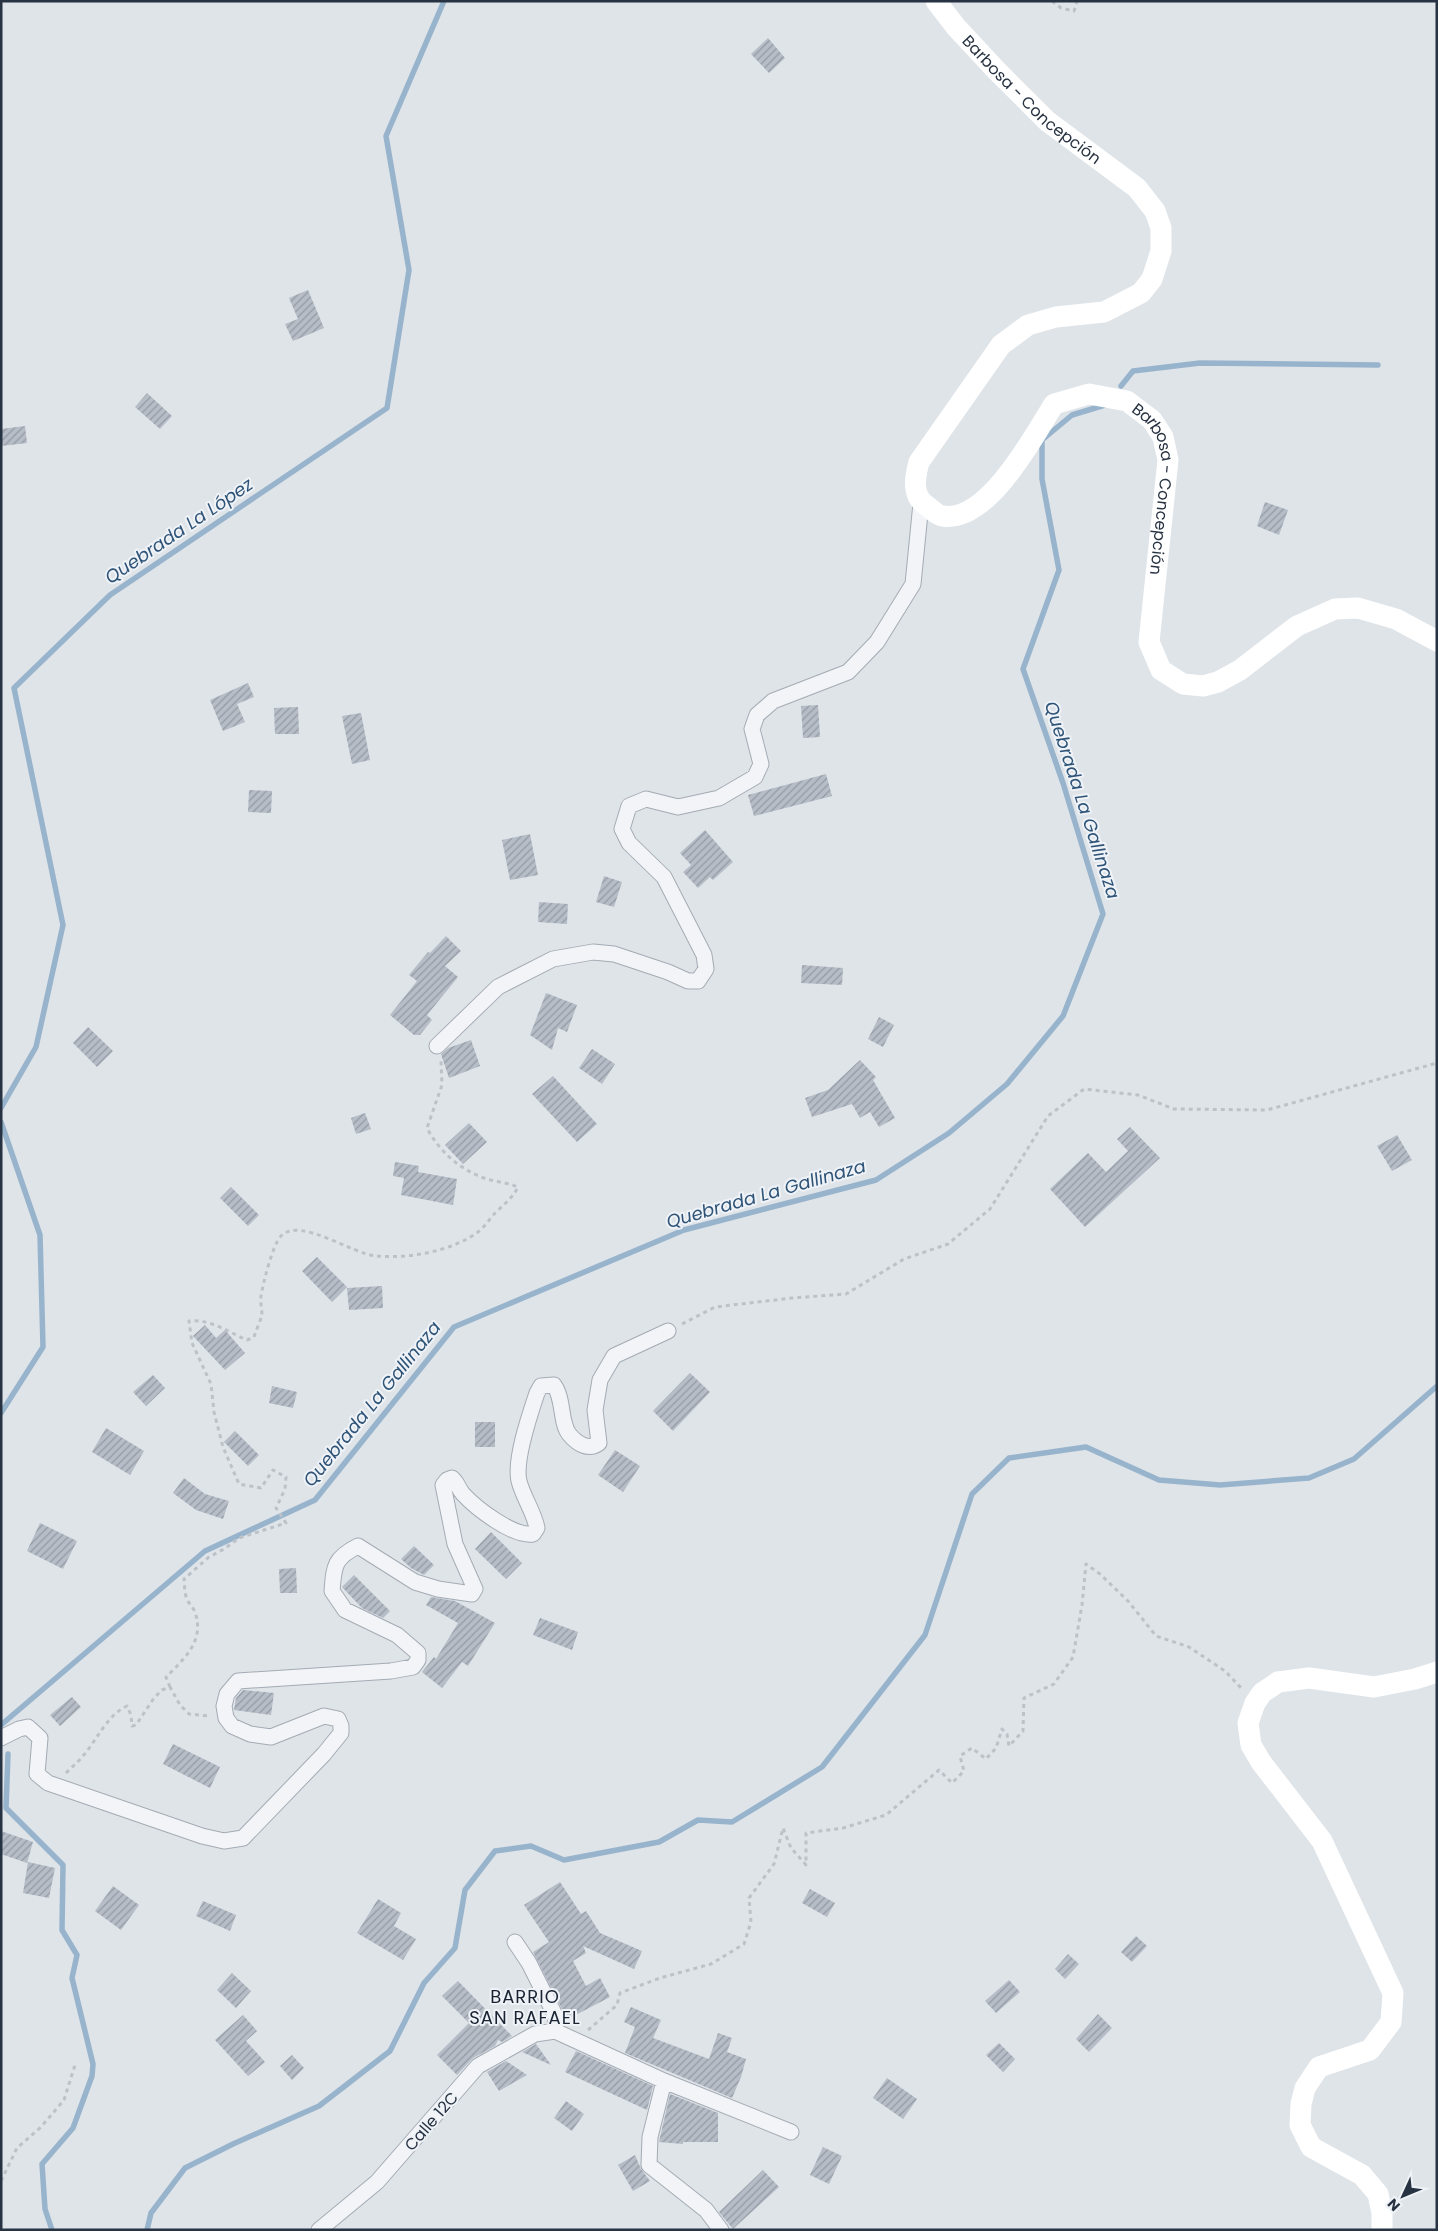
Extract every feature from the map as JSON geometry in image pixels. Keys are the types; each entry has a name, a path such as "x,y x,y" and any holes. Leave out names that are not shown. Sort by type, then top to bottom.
{"main road":[{"name":"Barbosa - Concepción","path":"936,1 956,27 1047,121 1137,188 1155,211 1161,228 1161,251 1152,279 1141,293 1104,312 1056,317 1028,326 1001,345 919,462 914,482 921,503 942,516 960,515 981,504 1009,474 1054,404 1089,394 1127,401 1152,420 1163,437 1168,460 1149,642 1161,670 1183,684 1203,686 1218,682 1240,670 1297,626 1335,609 1358,608 1396,619 1437,641"},
{"path":"1382,2230 1382,2213 1378,2194 1362,2175 1311,2147 1300,2125 1301,2104 1305,2088 1319,2067 1370,2050 1391,2022 1393,1993 1322,1841 1261,1762 1251,1746 1248,1722 1255,1703 1262,1693 1278,1682 1309,1678 1374,1687 1415,1679 1437,1672"}],"street":[{"path":"437,1046 498,987 553,959 593,952 614,954 668,972 688,981 698,981 706,969 704,955 664,877 629,843 622,829 630,806 646,799 678,807 719,798 755,777 761,764 752,730 757,715 773,701 848,672 877,642 913,584 921,503"},
{"path":"1,1738 19,1729 28,1727 34,1731 40,1738 37,1774 48,1783 202,1836 224,1841 243,1838 324,1754 340,1733 341,1726 338,1719 324,1716 270,1737 250,1734 232,1726 226,1718 224,1706 227,1694 238,1681 391,1671 413,1667 418,1660 418,1654 412,1646 397,1635 345,1610 332,1591 334,1568 343,1554 358,1546 415,1582 438,1589 472,1594 476,1589 474,1581 456,1544 443,1485 452,1478 457,1482 462,1493 486,1513 520,1534 532,1534 537,1528 535,1519 530,1513 518,1479 521,1448 537,1393 542,1386 554,1386 559,1393 568,1434 584,1447 594,1447 599,1443 595,1410 600,1380 614,1356 668,1331"},
{"path":"515,1942 529,1963 556,2017 555,2032 664,2081 791,2132"},
{"name":"Calle 12C","path":"320,2230 377,2182 478,2066 535,2034 555,2032"},
{"path":"664,2081 650,2137 649,2165 706,2210 721,2230"}],"path":[{"path":"1052,1 1061,8 1074,11 1077,1"},
{"path":"226,1718 188,1714 170,1687 166,1676 187,1657 196,1641 198,1624 195,1610 186,1597 184,1579 209,1557 239,1538 286,1523 276,1508 285,1489 286,1476 273,1470 261,1488 239,1484 223,1447 214,1412 211,1384 192,1343 189,1322 202,1320 247,1340 254,1337 262,1315 261,1298 265,1276 280,1237 287,1230 303,1230 315,1233 375,1256 402,1256 433,1251 457,1243 479,1232 514,1196 518,1187 502,1181 486,1179 467,1170 446,1155 434,1142 427,1128 442,1085 442,1068 437,1046"},
{"path":"668,1331 715,1307 846,1294 904,1260 948,1244 990,1209 1048,1116 1084,1089 1138,1095 1174,1109 1267,1110 1437,1063"},
{"path":"576,2040 617,2006 620,1993 660,1978 711,1964 744,1944 752,1922 749,1898 774,1864 783,1828 791,1848 806,1865 806,1833 843,1828 886,1815 939,1770 952,1783 964,1771 960,1756 972,1748 986,1759 996,1748 1002,1729 1008,1734 1009,1746 1023,1732 1024,1698 1054,1684 1073,1657 1082,1604 1086,1564 1100,1574 1128,1601 1156,1636 1190,1647 1225,1671 1255,1703"},
{"path":"57,1785 83,1757 107,1724 122,1708 127,1706 131,1715 132,1726 136,1725 154,1698 162,1690 170,1687"},
{"path":"1,2181 18,2148 41,2127 64,2100 75,2065"}],"building":[{"path":"768,38 785,58 769,73 751,54"},
{"path":"308,290 324,328 293,341 285,324 298,319 289,298"},
{"path":"147,393 172,416 160,429 135,407"},
{"path":"25,426 27,443 1,446 1,429"},
{"path":"1265,502 1288,510 1279,535 1257,526"},
{"path":"248,683 254,697 237,704 245,722 223,731 210,700"},
{"path":"818,705 820,737 803,738 801,706"},
{"path":"298,707 299,734 275,734 274,708"},
{"path":"361,713 370,760 352,764 342,716"},
{"path":"826,774 832,796 754,816 748,795"},
{"path":"249,790 272,791 271,813 248,812"},
{"path":"705,830 733,862 713,880 710,877 698,888 683,872 691,865 680,853"},
{"path":"530,834 538,875 510,880 502,840"},
{"path":"604,876 622,882 614,907 596,902"},
{"path":"539,902 568,904 567,924 538,922"},
{"path":"446,936 461,951 445,966 458,977 427,1015 432,1020 420,1035 414,1035 390,1015 417,981 409,975 428,952 430,953"},
{"path":"802,965 843,968 842,985 801,983"},
{"path":"546,993 577,1005 567,1032 558,1028 552,1050 530,1035"},
{"path":"879,1017 894,1025 883,1047 868,1039"},
{"path":"88,1027 113,1051 97,1067 73,1043"},
{"path":"471,1040 480,1066 449,1078 441,1054 448,1048"},
{"path":"592,1049 615,1064 602,1084 579,1068"},
{"path":"860,1060 876,1077 873,1080 895,1118 879,1127 870,1112 860,1118 852,1104 812,1117 805,1098 828,1090"},
{"path":"553,1076 597,1124 577,1142 532,1094"},
{"path":"365,1113 371,1129 356,1134 351,1118"},
{"path":"469,1123 487,1142 463,1164 445,1145"},
{"path":"1130,1127 1160,1158 1085,1227 1050,1189 1088,1153 1106,1172 1128,1151 1117,1139"},
{"path":"1397,1135 1412,1160 1392,1171 1377,1146"},
{"path":"395,1162 419,1166 418,1172 457,1179 453,1205 401,1195 404,1178 393,1176"},
{"path":"231,1187 259,1215 248,1226 220,1198"},
{"path":"317,1257 347,1287 332,1302 302,1271"},
{"path":"382,1286 383,1308 349,1310 347,1288"},
{"path":"205,1325 216,1338 225,1330 245,1353 225,1370 193,1336"},
{"path":"690,1373 710,1392 673,1431 653,1411"},
{"path":"153,1375 165,1388 146,1406 133,1392"},
{"path":"272,1386 297,1392 293,1408 269,1403"},
{"path":"475,1422 495,1422 495,1447 475,1447"},
{"path":"106,1428 144,1451 130,1475 92,1452"},
{"path":"235,1431 259,1455 248,1466 224,1442"},
{"path":"615,1450 640,1466 623,1492 598,1475"},
{"path":"184,1478 205,1494 229,1501 223,1519 196,1510 173,1493"},
{"path":"40,1523 77,1541 63,1569 27,1551"},
{"path":"491,1532 522,1563 506,1579 475,1549"},
{"path":"414,1546 434,1565 424,1575 411,1568 401,1559"},
{"path":"296,1568 297,1593 280,1593 279,1569"},
{"path":"354,1575 390,1611 383,1618 362,1608 342,1587"},
{"path":"431,1597 455,1601 495,1623 468,1666 462,1662 442,1688 422,1672 434,1657 436,1659 458,1623 426,1605"},
{"path":"540,1618 578,1632 572,1650 533,1635"},
{"path":"243,1690 274,1693 271,1715 234,1710 236,1698"},
{"path":"72,1697 81,1707 60,1726 50,1715"},
{"path":"173,1744 220,1767 210,1788 163,1764"},
{"path":"1,1831 33,1842 27,1863 1,1854"},
{"path":"28,1862 55,1868 49,1898 23,1893"},
{"path":"560,1882 581,1914 586,1911 600,1933 642,1951 634,1969 583,1946 586,1953 573,1961 586,1986 600,1978 610,1997 566,2020 533,1952 549,1942 524,1905"},
{"path":"113,1886 139,1905 121,1930 95,1911"},
{"path":"810,1889 835,1903 827,1917 802,1903"},
{"path":"378,1899 401,1913 394,1926 416,1939 403,1960 357,1933"},
{"path":"203,1901 236,1915 230,1931 196,1916"},
{"path":"1136,1936 1147,1946 1132,1962 1121,1952"},
{"path":"1068,1954 1079,1964 1065,1979 1055,1969"},
{"path":"232,1973 251,1991 236,2008 217,1990"},
{"path":"1009,1980 1020,1992 996,2013 985,2001"},
{"path":"458,1981 512,2036 502,2042 498,2040 495,2046 473,2058 457,2075 437,2055 469,2023 442,1996"},
{"path":"631,2007 661,2020 653,2038 709,2059 718,2033 732,2038 727,2052 746,2059 732,2098 625,2053 635,2027 624,2022"},
{"path":"1098,2014 1112,2028 1089,2052 1076,2039"},
{"path":"243,2015 257,2031 246,2041 265,2062 248,2076 215,2040"},
{"path":"999,2043 1015,2059 1003,2072 986,2055"},
{"path":"536,2044 551,2065 522,2052"},
{"path":"576,2051 653,2086 647,2110 565,2072"},
{"path":"292,2055 304,2068 292,2080 280,2066"},
{"path":"506,2061 527,2075 499,2091 487,2072"},
{"path":"887,2078 917,2099 903,2119 873,2098"},
{"path":"670,2094 718,2113 718,2142 683,2142 683,2144 659,2142"},
{"path":"566,2101 584,2114 572,2131 554,2118"},
{"path":"823,2147 842,2156 829,2184 810,2175"},
{"path":"635,2155 641,2169 650,2181 633,2191 618,2165"},
{"path":"763,2170 779,2187 733,2229 719,2212"}],"waterway":[{"name":"Quebrada La López","path":"1,1108 36,1047 63,925 14,688 110,595 387,408 409,270 386,136 444,1"},
{"name":"Quebrada La Gallinaza","path":"1121,386 1133,371 1200,363 1378,365"},
{"name":"Quebrada La Gallinaza","path":"1,1725 205,1551 315,1500 454,1327 684,1230 876,1180 949,1133 1007,1084 1063,1016 1103,914 1063,783 1023,669 1059,570 1042,479 1042,440 1072,415 1105,405"},
{"name":"Quebrada La López","path":"1,1122 40,1235 43,1347 1,1413"},
{"path":"147,2230 151,2213 185,2168 233,2144 319,2106 390,2051 424,1983 455,1948 465,1890 495,1851 531,1846 564,1860 659,1842 698,1820 732,1822 822,1767 925,1635 972,1494 1009,1458 1086,1447 1159,1480 1220,1485 1309,1478 1354,1459 1437,1386"},
{"name":"Quebrada La Gallinaza","path":"8,1754 6,1808 63,1865 62,1930 77,1955 72,1978 93,2064 92,2076 73,2128 42,2164 45,2209 52,2230"}],"district":[{"name":"BARRIO SAN RAFAEL","path":"525,2007"}]}
